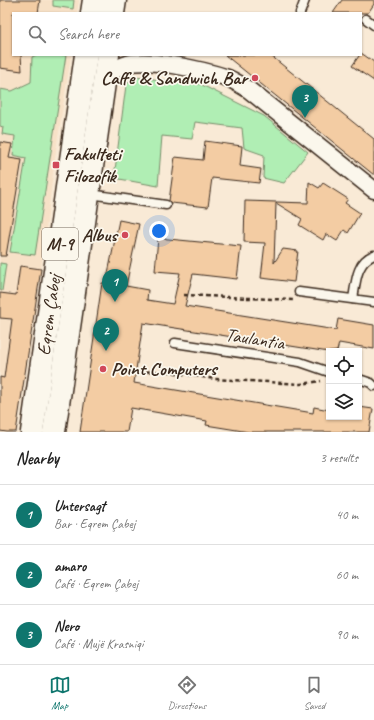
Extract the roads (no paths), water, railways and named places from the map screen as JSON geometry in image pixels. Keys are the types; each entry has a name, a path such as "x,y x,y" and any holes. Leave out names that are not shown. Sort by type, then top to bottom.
{"main road":[{"path":"92,12 94,0"},
{"path":"113,12 115,0"},
{"name":"Eqrem Çabej","path":"32,432 86,56"},
{"name":"Eqrem Çabej","path":"54,432 108,56"}],"street":[{"path":"104,80 119,67 146,59 208,72 230,79 250,90 374,190"}],"lane":[{"path":"300,12 305,0"},
{"path":"366,19 374,25"},
{"path":"89,194 166,204"},
{"path":"353,299 359,268 366,258 374,254"},
{"path":"298,296 353,299 374,302"},
{"name":"Taulantia","path":"176,343 300,362 326,371"},
{"path":"362,380 374,386"}],"place":[{"name":"Caffe & Sandwich Bar","path":"255,78"},
{"name":"Nero","path":"305,118"},
{"name":"Fakulteti Filozofik","path":"56,165"},
{"name":"Albus","path":"125,235"},
{"name":"Untersagt","path":"115,302"},
{"name":"amaro","path":"106,351"},
{"name":"Point Computers","path":"103,369"}]}
